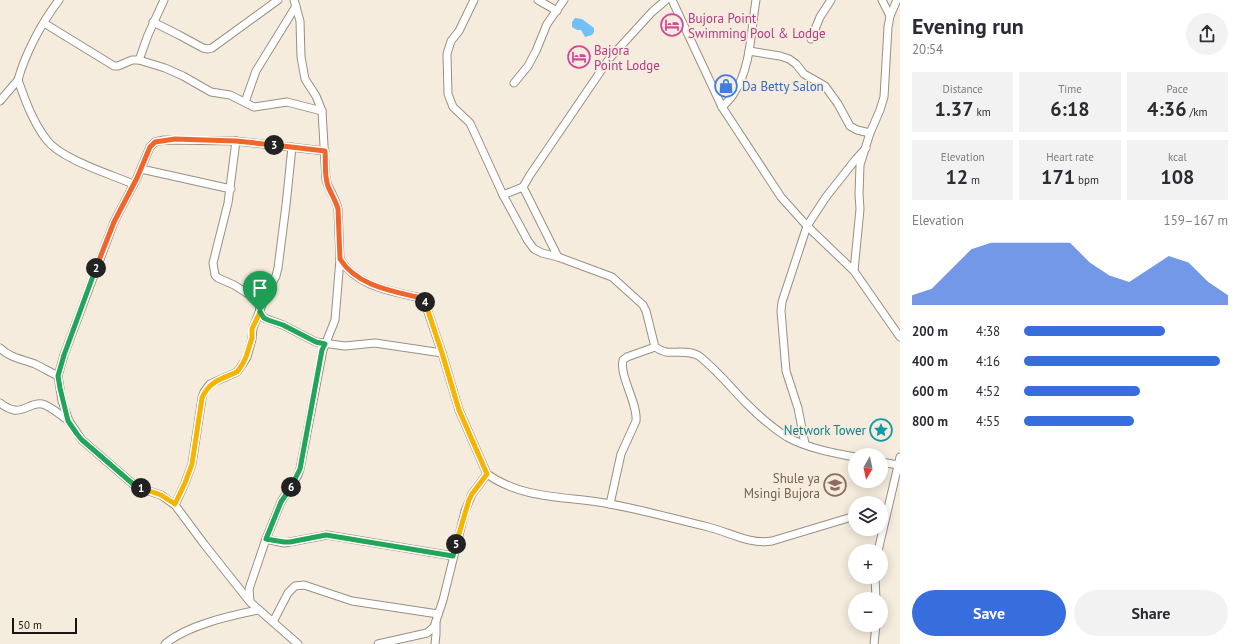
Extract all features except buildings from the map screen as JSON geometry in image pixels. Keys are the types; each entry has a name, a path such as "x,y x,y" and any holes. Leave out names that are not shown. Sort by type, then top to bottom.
{"street":[{"path":"0,102 18,80 21,67 51,9 58,0"},
{"path":"139,60 153,22 164,0"},
{"path":"153,22 203,48 208,49 212,48 278,0"},
{"path":"474,0 459,31 451,41 447,54 448,94 453,107 470,123 503,195 528,241 534,249 612,277 638,300 646,311 655,347"},
{"path":"538,0 557,11"},
{"path":"514,83 528,66 547,24 564,0"},
{"path":"503,195 523,187 609,58 652,12 666,0"},
{"path":"672,0 722,108 782,197 807,226 854,271 900,337"},
{"path":"722,108 734,93 745,68 756,0"},
{"path":"811,39 820,17 831,0"},
{"path":"882,0 890,16"},
{"path":"854,271 860,209 860,165 870,133 884,97 888,27 890,16 897,0"},
{"path":"244,102 256,71 295,3"},
{"path":"250,602 249,589 266,539 281,502 298,475 300,469 322,350 335,320 340,259 337,202 326,180 322,111 316,96 305,79 301,57 300,21 295,3"},
{"path":"44,23 114,66 118,66 132,60 139,60 166,68 211,92 230,95 254,107 287,102 322,111"},
{"path":"749,50 789,59 796,64 804,74 825,86 838,104 850,126 857,130 870,133"},
{"path":"18,80 25,100 39,128 46,140 52,146 72,159 133,184"},
{"path":"68,421 62,401 58,376 64,355 114,222 141,169 150,147 155,142 175,139 236,141 325,151"},
{"path":"236,141 231,189 213,267 215,275 253,297 259,303 260,312 264,318 283,325 316,342 345,346 375,343 442,353"},
{"path":"175,504 192,464 204,392 210,384 237,372 240,369 246,357 252,338 252,329 278,268 292,147"},
{"path":"805,444 798,408 786,371 781,311 782,302 807,226 826,198 866,148"},
{"path":"141,169 231,189"},
{"path":"523,187 558,257"},
{"path":"340,259 344,266 361,280 382,288 424,300 459,410 487,474 493,478 528,492 610,504 715,529 753,541 766,542 848,518"},
{"path":"610,504 622,454 637,417 622,366 623,360 627,357 655,347 665,352 698,355 758,414 779,432 805,444 848,456"},
{"path":"0,348 8,356 36,365 58,376"},
{"path":"0,403 15,410 20,410 34,404 47,406 68,421 82,440 133,484 161,495 175,504 204,544 250,602 298,644"},
{"path":"888,498 895,480 900,457"},
{"path":"888,463 898,465"},
{"path":"435,644 436,622 469,500 487,474"},
{"path":"895,480 900,486"},
{"path":"266,539 290,542 326,535 453,556"},
{"path":"273,622 288,593 295,586 304,585 352,601 438,614"},
{"path":"165,644 177,635 218,620 258,610"},
{"path":"378,644 427,633 436,622"},
{"path":"874,644 875,632"}],"water":[{"path":"575,18 582,19 594,28 592,35 585,37 581,30 577,30 572,27 572,22"}],"place":[{"name":"Bujora Point Swimming Pool & Lodge","path":"672,25"},
{"name":"Bajora Point Lodge","path":"579,57"},
{"name":"Da Betty Salon","path":"726,86"},
{"name":"Network Tower","path":"881,430"},
{"name":"Shule ya Msingi Bujora","path":"835,485"}],"route":[{"path":"175,139 236,141 325,151 326,180 337,202 338,209 340,259 344,266 361,280 382,288 424,300 459,410 487,474 469,500 453,556 326,535 296,542 266,539 281,502 298,475 300,469 322,350 325,344 316,342 283,325 268,320 264,318 260,312 252,329 252,338 246,357 240,369 237,372 210,384 204,392 192,464 175,504 161,495 133,484 82,440 68,421 62,401 58,376 64,355 114,222 137,178 150,147 155,142 175,139"}]}
